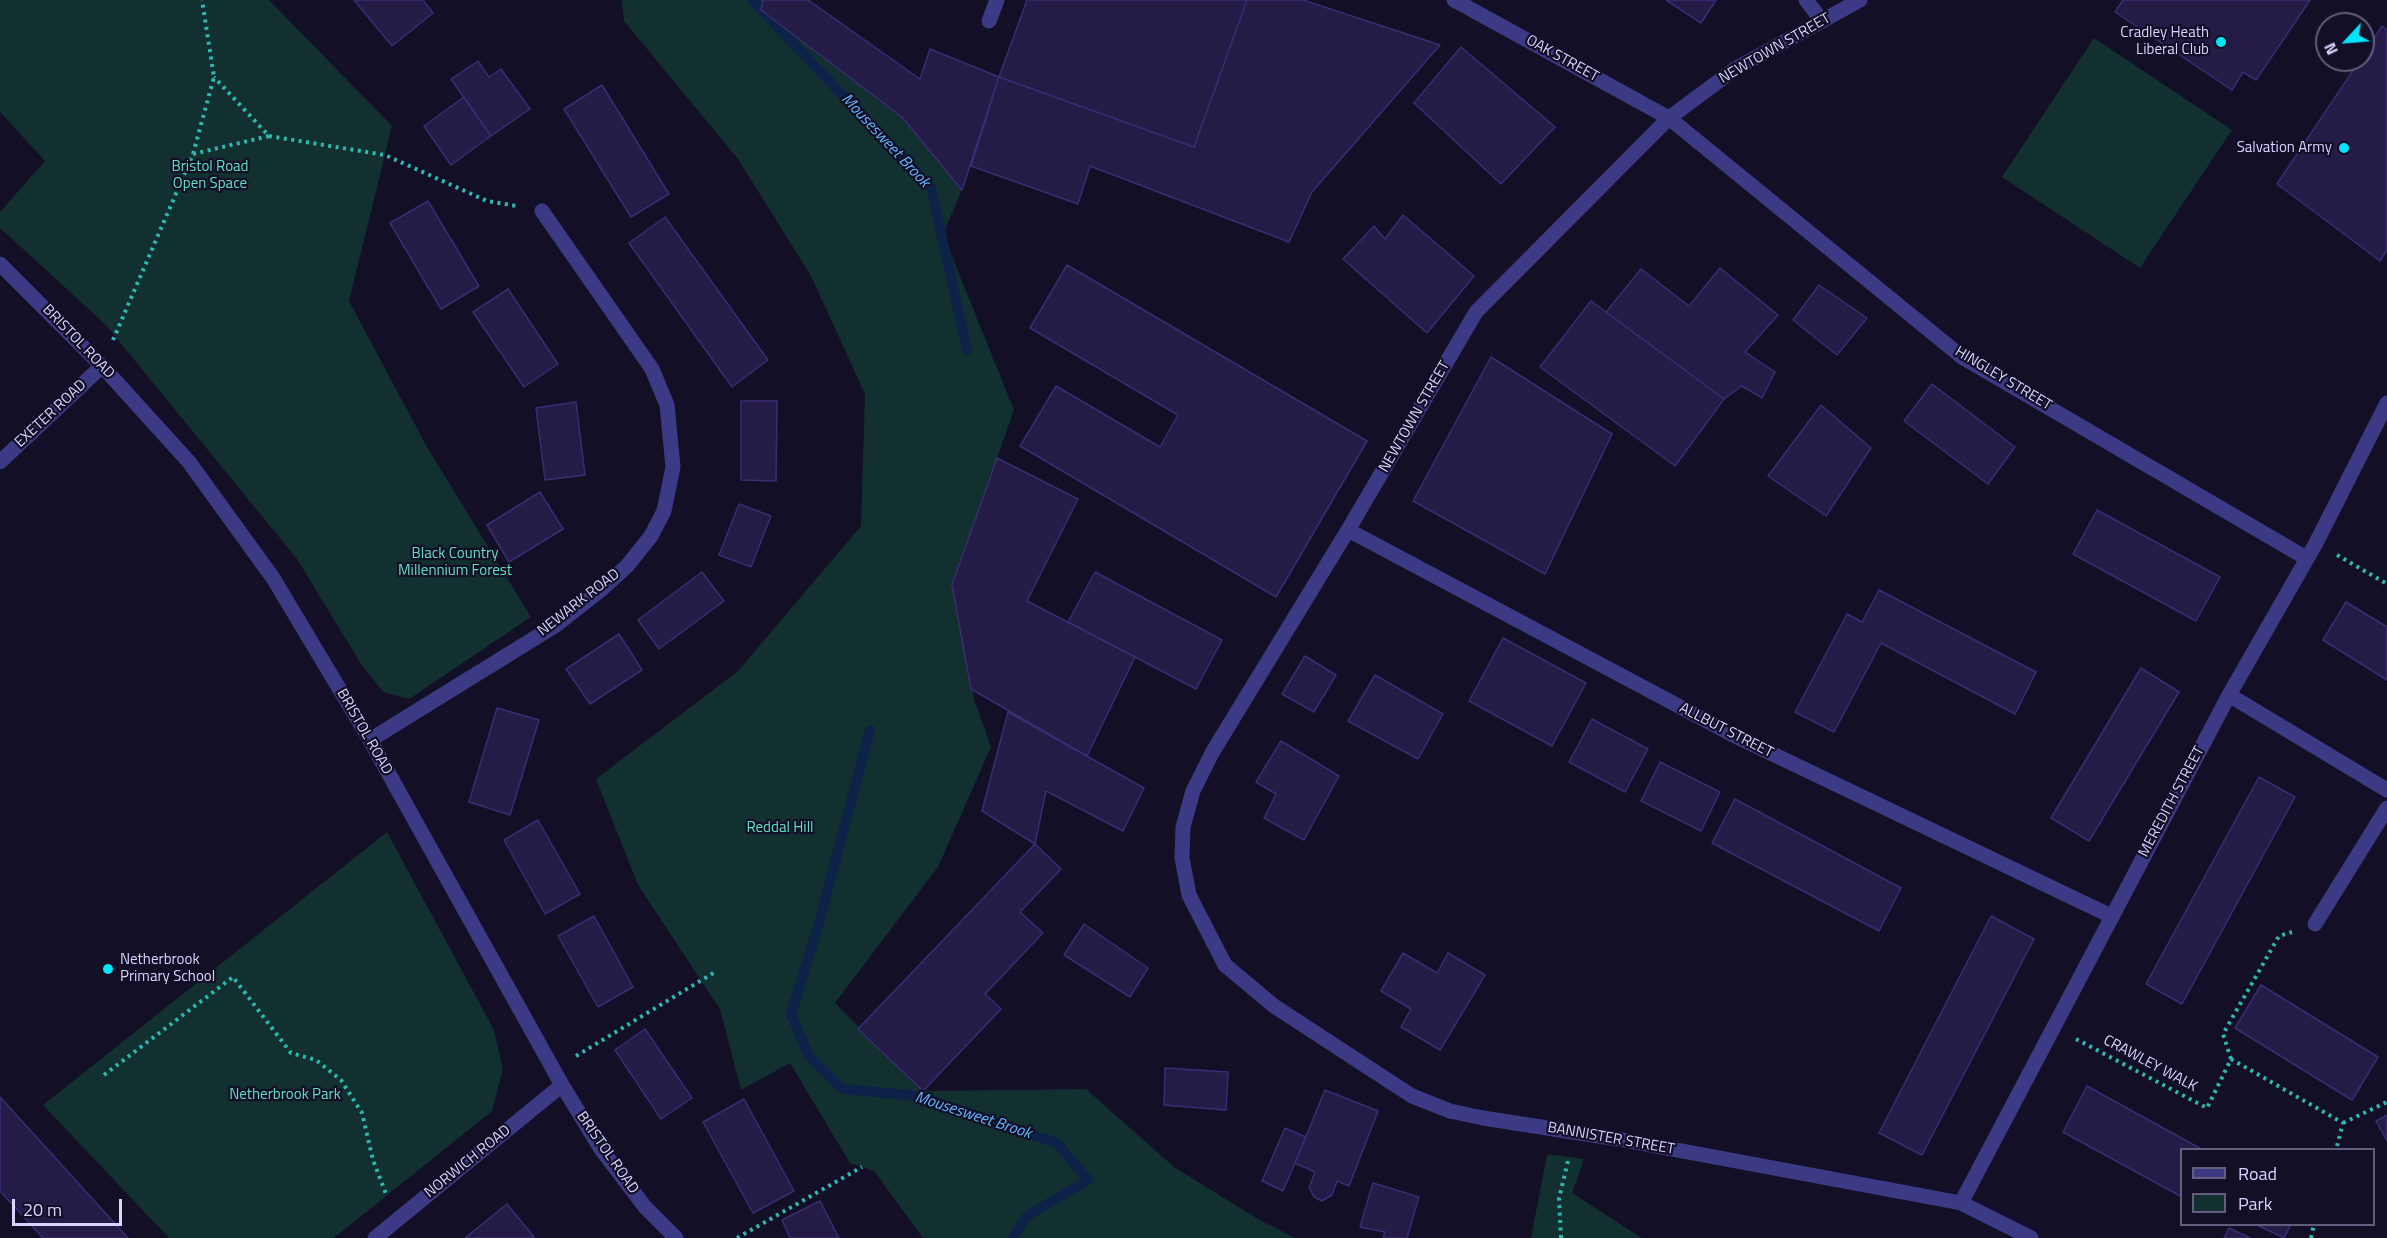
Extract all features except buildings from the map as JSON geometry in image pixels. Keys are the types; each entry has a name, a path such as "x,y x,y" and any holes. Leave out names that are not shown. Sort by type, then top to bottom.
{"street":[{"path":"989,21 997,0"},
{"name":"OAK STREET","path":"1454,0 1670,118"},
{"path":"1806,0 1822,21"},
{"name":"NEWTOWN STREET","path":"1225,965 1189,895 1182,858 1183,827 1193,791 1212,753 1348,530 1476,312 1670,118 1735,69 1860,0"},
{"name":"HINGLEY STREET","path":"1670,118 1962,357 2306,558"},
{"name":"NEWARK ROAD","path":"370,740 556,625 627,566 651,536 664,510 673,467 667,405 652,369 542,211"},
{"name":"BRISTOL ROAD","path":"0,264 102,366 189,462 273,578 370,740 562,1086 607,1157 645,1207 676,1238"},
{"name":"EXETER ROAD","path":"0,462 102,366"},
{"name":"MEREDITH STREET","path":"1961,1203 2229,695 2316,543 2387,403"},
{"name":"ALLBUT STREET","path":"1348,530 1733,735 2111,916"},
{"path":"2229,695 2387,790"},
{"path":"2315,924 2387,808"},
{"name":"BANNISTER STREET","path":"1225,965 1274,1006 1412,1096 1461,1113 1961,1203 2031,1238"},
{"name":"NORWICH ROAD","path":"375,1238 562,1086"}],"path":[{"path":"102,366 193,154 214,77 202,0"},
{"path":"214,77 269,136"},
{"path":"193,154 269,136 385,154 487,201 542,211"},
{"path":"2316,543 2387,584"},
{"path":"2315,924 2279,936 2223,1034 2231,1059 2343,1123"},
{"path":"553,1070 715,972"},
{"path":"104,1075 233,977 291,1053 316,1060 341,1080 362,1113 373,1160 396,1220"},
{"name":"CRAWLEY WALK","path":"2054,1027 2206,1108 2231,1059"},
{"path":"2336,1148 2343,1123 2387,1102"},
{"path":"1561,1238 1559,1198 1574,1132"},
{"path":"737,1238 862,1167"}],"green space":[{"name":"Bristol Road Open Space","path":"0,0 269,0 392,126 349,301 427,447 531,617 409,699 383,692 361,664 297,559 105,324 0,228 0,212 45,161 0,112"},
{"name":"Reddal Hill","path":"622,0 763,0 762,10 902,117 962,190 943,234 1014,410 952,585 974,699 991,747 938,867 835,1003 923,1091 1086,1089 1174,1167 1258,1219 1295,1238 923,1238 874,1171 850,1163 790,1063 741,1090 720,1009 638,885 596,779 738,671 861,526 865,394 811,276 738,159 624,21"},
{"path":"2094,38 2232,130 2140,268 2002,177"},
{"name":"Netherbrook Park","path":"387,832 494,1030 503,1069 492,1111 334,1238 169,1238 43,1105"},
{"path":"1547,1154 1584,1159 1572,1193 1642,1238 1531,1238"}],"waterway":[{"name":"Mousesweet Brook","path":"752,0 931,188 967,350"},
{"name":"Mousesweet Brook","path":"870,730 817,930 791,1014 809,1056 842,1089 918,1096 1057,1143 1088,1180 1027,1216 1013,1238"}],"place":[{"name":"Cradley Heath Liberal Club","path":"2221,42"},
{"name":"Salvation Army","path":"2344,148"},
{"name":"Netherbrook Primary School","path":"108,969"}],"park label":[{"name":"Black Country Millennium Forest","path":"455,562"}]}
